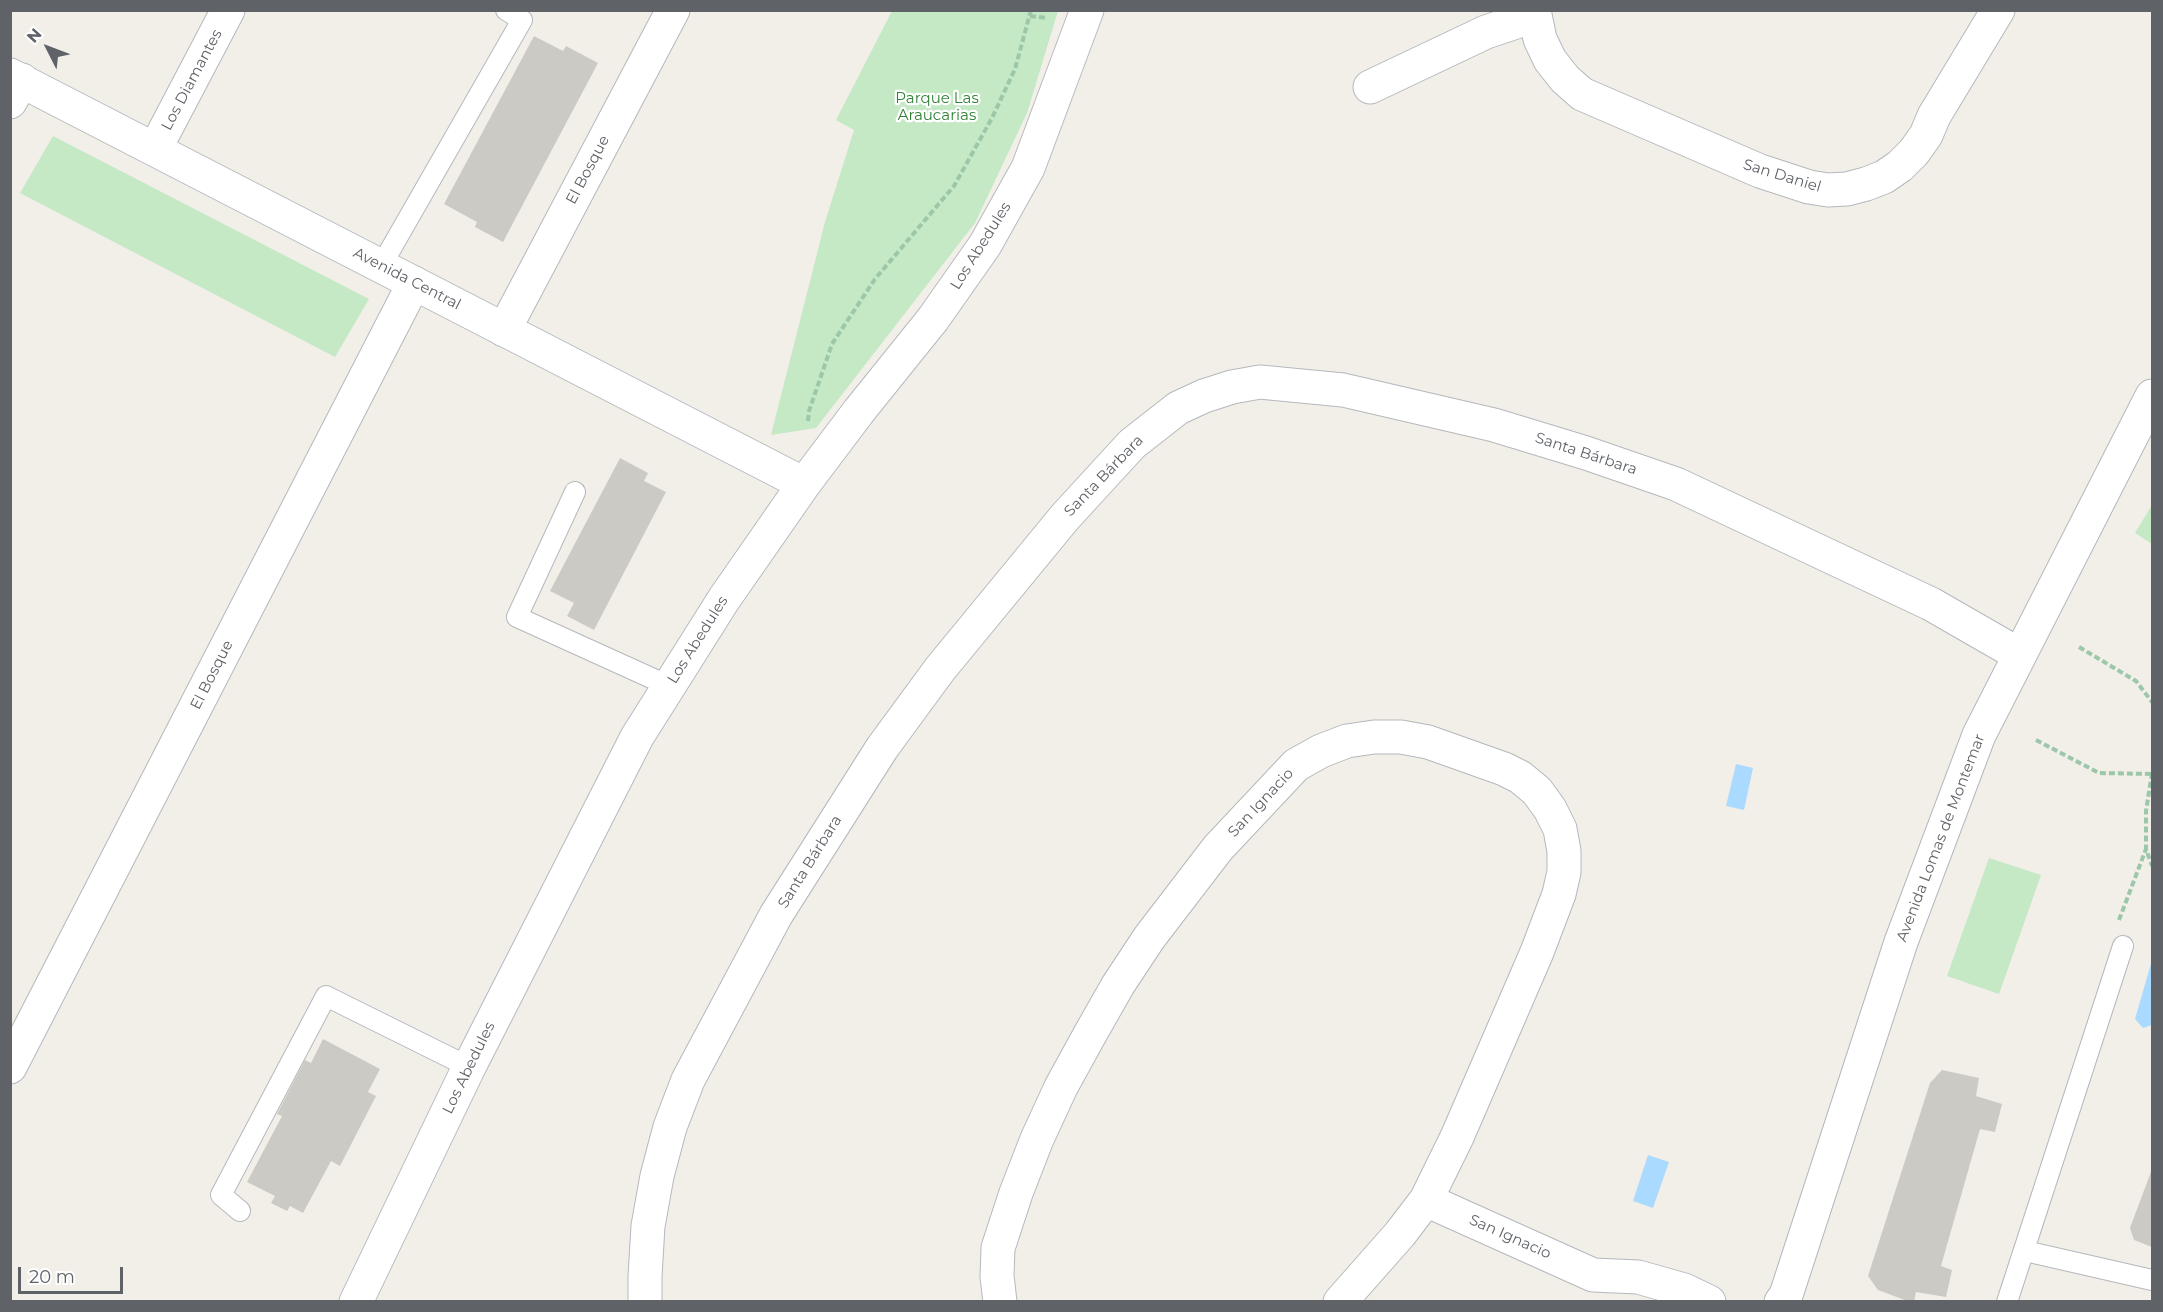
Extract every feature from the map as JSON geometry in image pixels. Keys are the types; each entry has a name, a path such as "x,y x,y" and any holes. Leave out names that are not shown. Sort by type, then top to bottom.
{"street":[{"name":"Los Diamantes","path":"155,149 228,10"},
{"name":"El Bosque","path":"504,330 673,10"},
{"name":"Los Abedules","path":"356,1302 469,1067 637,737 724,599 804,484 933,319 986,245 1028,168 1087,10"},
{"name":"San Daniel","path":"1370,87 1486,32 1534,13 1540,39 1550,60 1564,79 1582,94 1760,171 1809,187 1828,190 1857,187 1884,177 1914,152 1998,10"},
{"name":"Avenida Central","path":"14,86 155,149 804,484"},
{"name":"El Bosque","path":"10,1067 414,283"},
{"name":"Santa Bárbara","path":"645,1302 648,1226 657,1176 670,1127 688,1080 776,915 882,748 940,669 1065,517 1132,444 1178,408 1232,387 1260,382 1342,390 1494,425 1676,483 1931,604 2018,654"},
{"name":"Avenida Lomas de Montemar","path":"1781,1302 1786,1294 1901,942 1979,735 2018,654 2152,396"},
{"name":"San Ignacio","path":"1000,1302 998,1248 1016,1193 1061,1087 1118,986 1149,938 1226,840 1296,765 1321,751 1347,741 1374,737 1401,737 1428,742 1504,769 1520,777 1537,791 1550,809 1560,829 1564,850 1564,872 1559,894 1537,952 1457,1137 1426,1200 1400,1234 1340,1302"},
{"name":"San Ignacio","path":"1426,1200 1593,1275 1638,1277 1684,1290 1709,1302"},
{"name":"San Ignacio","path":"1593,1275 1618,1302"}],"lane":[{"path":"381,266 522,20 506,10"},
{"path":"575,492 517,617 669,686"},
{"path":"2007,1302 2123,946"},
{"path":"240,1211 221,1195 326,996 469,1067"},
{"path":"2025,1251 2152,1280"}],"path":[{"path":"807,432 809,411 832,344 875,279 954,186 992,118 1015,69 1031,10"},
{"path":"2079,647 2136,681 2152,702"},
{"path":"2036,740 2099,773 2152,773 2146,811 2146,849 2152,866"},
{"path":"2123,946 2117,926 2146,849"}],"green space":[{"name":"Parque Las Araucarias","path":"892,11 1058,11 1027,113 975,223 816,428 771,435 825,222 854,130 836,120"},
{"path":"53,136 369,299 335,357 20,193"},
{"path":"2152,505 2152,544 2135,533"},
{"path":"1989,858 2041,875 1999,994 1947,976"}],"water":[{"path":"1736,764 1753,768 1744,810 1726,806"},
{"path":"2152,960 2152,1025 2143,1028 2135,1019"},
{"path":"1648,1155 1669,1162 1653,1208 1633,1201"}],"building":[{"path":"534,36 563,51 566,46 598,63 503,242 475,227 477,222 444,204"},
{"path":"620,458 648,473 644,481 666,492 594,630 567,616 574,603 550,591"},
{"path":"323,1039 380,1069 368,1092 376,1096 340,1166 331,1161 303,1213 290,1206 287,1211 271,1203 275,1196 247,1182 282,1116 277,1114 305,1060 311,1063"},
{"path":"1942,1070 1979,1078 1976,1096 2002,1104 1995,1132 1980,1129 1941,1266 1952,1270 1946,1297 1916,1292 1914,1302 1910,1302 1878,1290 1868,1276 1930,1083"},
{"path":"2152,1169 2152,1247 2134,1240 2130,1228"}]}
